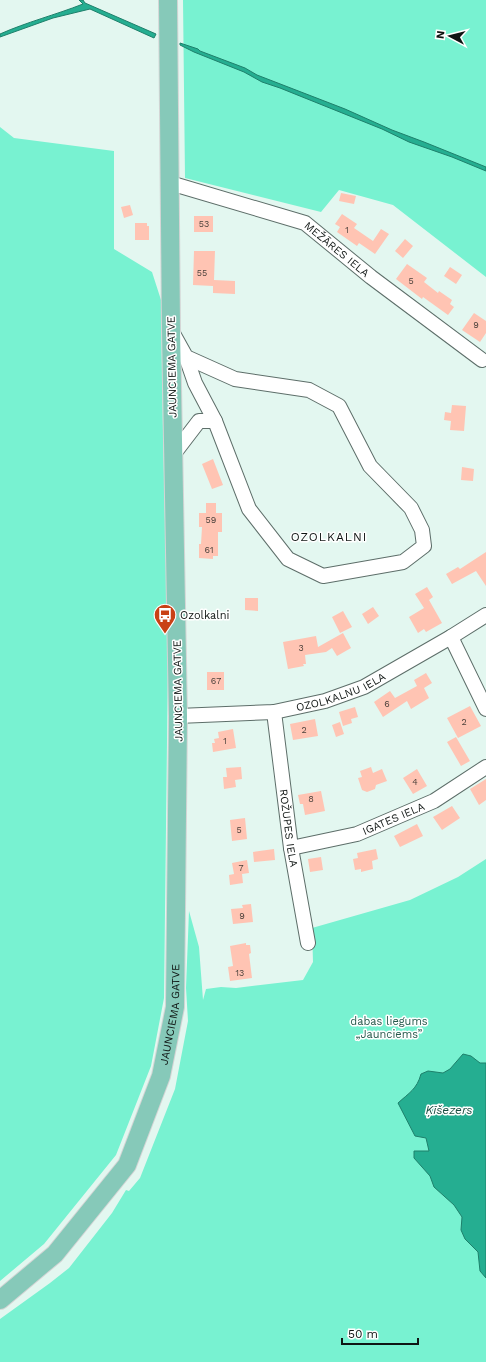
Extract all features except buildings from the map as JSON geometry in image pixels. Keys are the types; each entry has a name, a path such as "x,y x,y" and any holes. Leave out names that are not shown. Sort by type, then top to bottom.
{"main road":[{"name":"JAUNCIEMA GATVE","path":"0,1300 55,1254 127,1165 161,1076 175,1007 178,716 171,330 168,0"}],"street":[{"name":"MEŽĀRES IELA","path":"170,183 305,223 371,277 482,360"},
{"path":"171,330 186,357 195,383 215,421 249,509 288,558 323,576 403,562 424,546 422,530 411,508 370,466 339,406 309,390 235,379 186,357"},
{"path":"173,454 199,421 215,421"},
{"name":"OZOLKALNU IELA","path":"178,716 274,712 325,702 364,687 486,615"},
{"path":"451,637 486,709"},
{"name":"ROŽUPES IELA","path":"274,712 291,848 308,944"},
{"name":"IGATES IELA","path":"291,848 357,834 434,801 486,767"}],"green space":[{"path":"183,0 486,0 486,277 393,205 339,190 321,212 185,178"},
{"path":"0,127 14,138 114,151 114,249 152,272 161,300 168,656 164,998 151,1066 116,1155 44,1244 0,1281"},
{"name":"dabas liegums „Jaunciems”","path":"486,859 486,1362 0,1362 0,1319 69,1268 112,1213 126,1190 129,1191 140,1178 175,1089 188,1021 186,988 189,911 199,947 203,1000 206,989 221,987 236,988 303,980 313,962 312,928 410,900 458,877"}],"water":[{"path":"79,0 83,0 85,3 156,34 154,38 90,9 53,18 0,37 0,34 10,30 83,4"},
{"path":"180,43 245,68 257,75 345,109 392,130 486,167 486,171 409,142 382,129 262,82 244,72 194,52 180,45"},
{"name":"Ķīšezers","path":"463,1054 471,1056 480,1063 486,1063 486,1278 480,1271 478,1252 465,1239 461,1230 462,1217 454,1205 434,1187 430,1176 414,1158 414,1151 429,1151 426,1138 415,1136 398,1103 415,1087 421,1074 428,1071 443,1073 450,1069"}],"place":[{"name":"Ozolkalni","path":"165,634"}],"district":[{"name":"OZOLKALNI","path":"329,537"}]}
